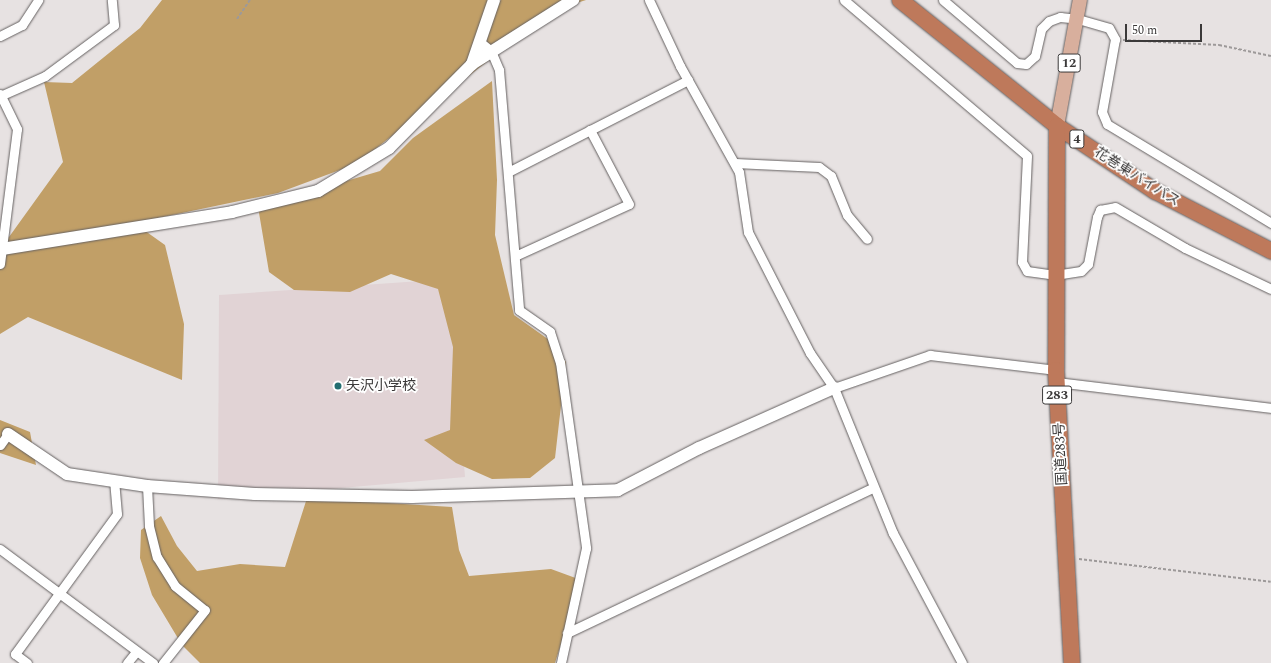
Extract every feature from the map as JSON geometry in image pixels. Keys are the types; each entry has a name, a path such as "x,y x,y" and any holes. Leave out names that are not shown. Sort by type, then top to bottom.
{"highway":[{"name":"花巻東バイパス","path":"900,0 1057,126 1155,191 1271,251"},
{"name":"国道283号","path":"1057,126 1055,275 1056,376 1072,663"}],"main road":[{"name":"12","path":"1057,126 1078,19 1080,0"}],"street":[{"path":"0,36 22,25 38,0"},
{"path":"0,264 17,129 0,95 45,76 114,25 112,0"},
{"path":"472,64 494,0"},
{"path":"1,249 232,212 318,191 389,148 472,64 574,0"},
{"path":"649,0 688,80 735,164 748,232 810,353 834,388 872,488 962,663"},
{"path":"844,0 1027,156 1022,262 1027,271 1034,275 1055,275 1081,271 1088,264 1097,217 1100,210 1115,207 1185,248 1271,289"},
{"path":"943,0 1017,63 1026,64 1035,56 1042,29 1048,21 1060,17 1078,19 1109,28 1115,39 1102,112 1107,124 1271,223"},
{"path":"480,42 491,51 499,70 510,171 519,310 550,332 560,362 576,492 586,548 561,663"},
{"path":"510,171 688,80"},
{"path":"515,256 629,204 590,130"},
{"path":"735,164 819,167 831,176 847,215 867,239"},
{"path":"0,445 8,434 67,474 114,482 146,486 294,495 412,497 618,490 634,485 699,448 834,388 930,355 1056,376 1271,408"},
{"path":"27,663 14,654 117,514 114,482"},
{"path":"146,486 149,526 157,557 176,586 205,610 164,663"},
{"path":"567,633 872,488"},
{"path":"0,549 60,592 136,652 153,663"},
{"path":"127,663 136,652"}],"path":[{"path":"237,19 250,0"},
{"path":"1115,39 1219,45 1271,56"},
{"path":"1066,558 1271,582"}],"shaded area":[{"path":"162,0 586,0 552,11 356,164 278,193 134,223 165,245 184,324 182,380 28,317 0,334 0,240 9,237 63,162 44,82 72,83 140,28"},
{"path":"492,81 497,180 495,235 514,315 552,342 566,362 555,458 530,478 492,479 456,463 424,440 450,430 453,347 438,289 391,274 350,292 294,290 269,272 258,207 380,171 413,138"},
{"name":"矢沢小学校","path":"450,279 465,477 218,499 219,295"},
{"path":"0,420 30,432 36,465 0,453"},
{"path":"307,498 452,507 459,550 469,576 551,569 581,580 555,663 200,663 182,645 152,595 140,558 141,530 161,516 177,546 197,571 240,564 285,567"}],"place":[{"name":"矢沢小学校","path":"338,386"}]}
